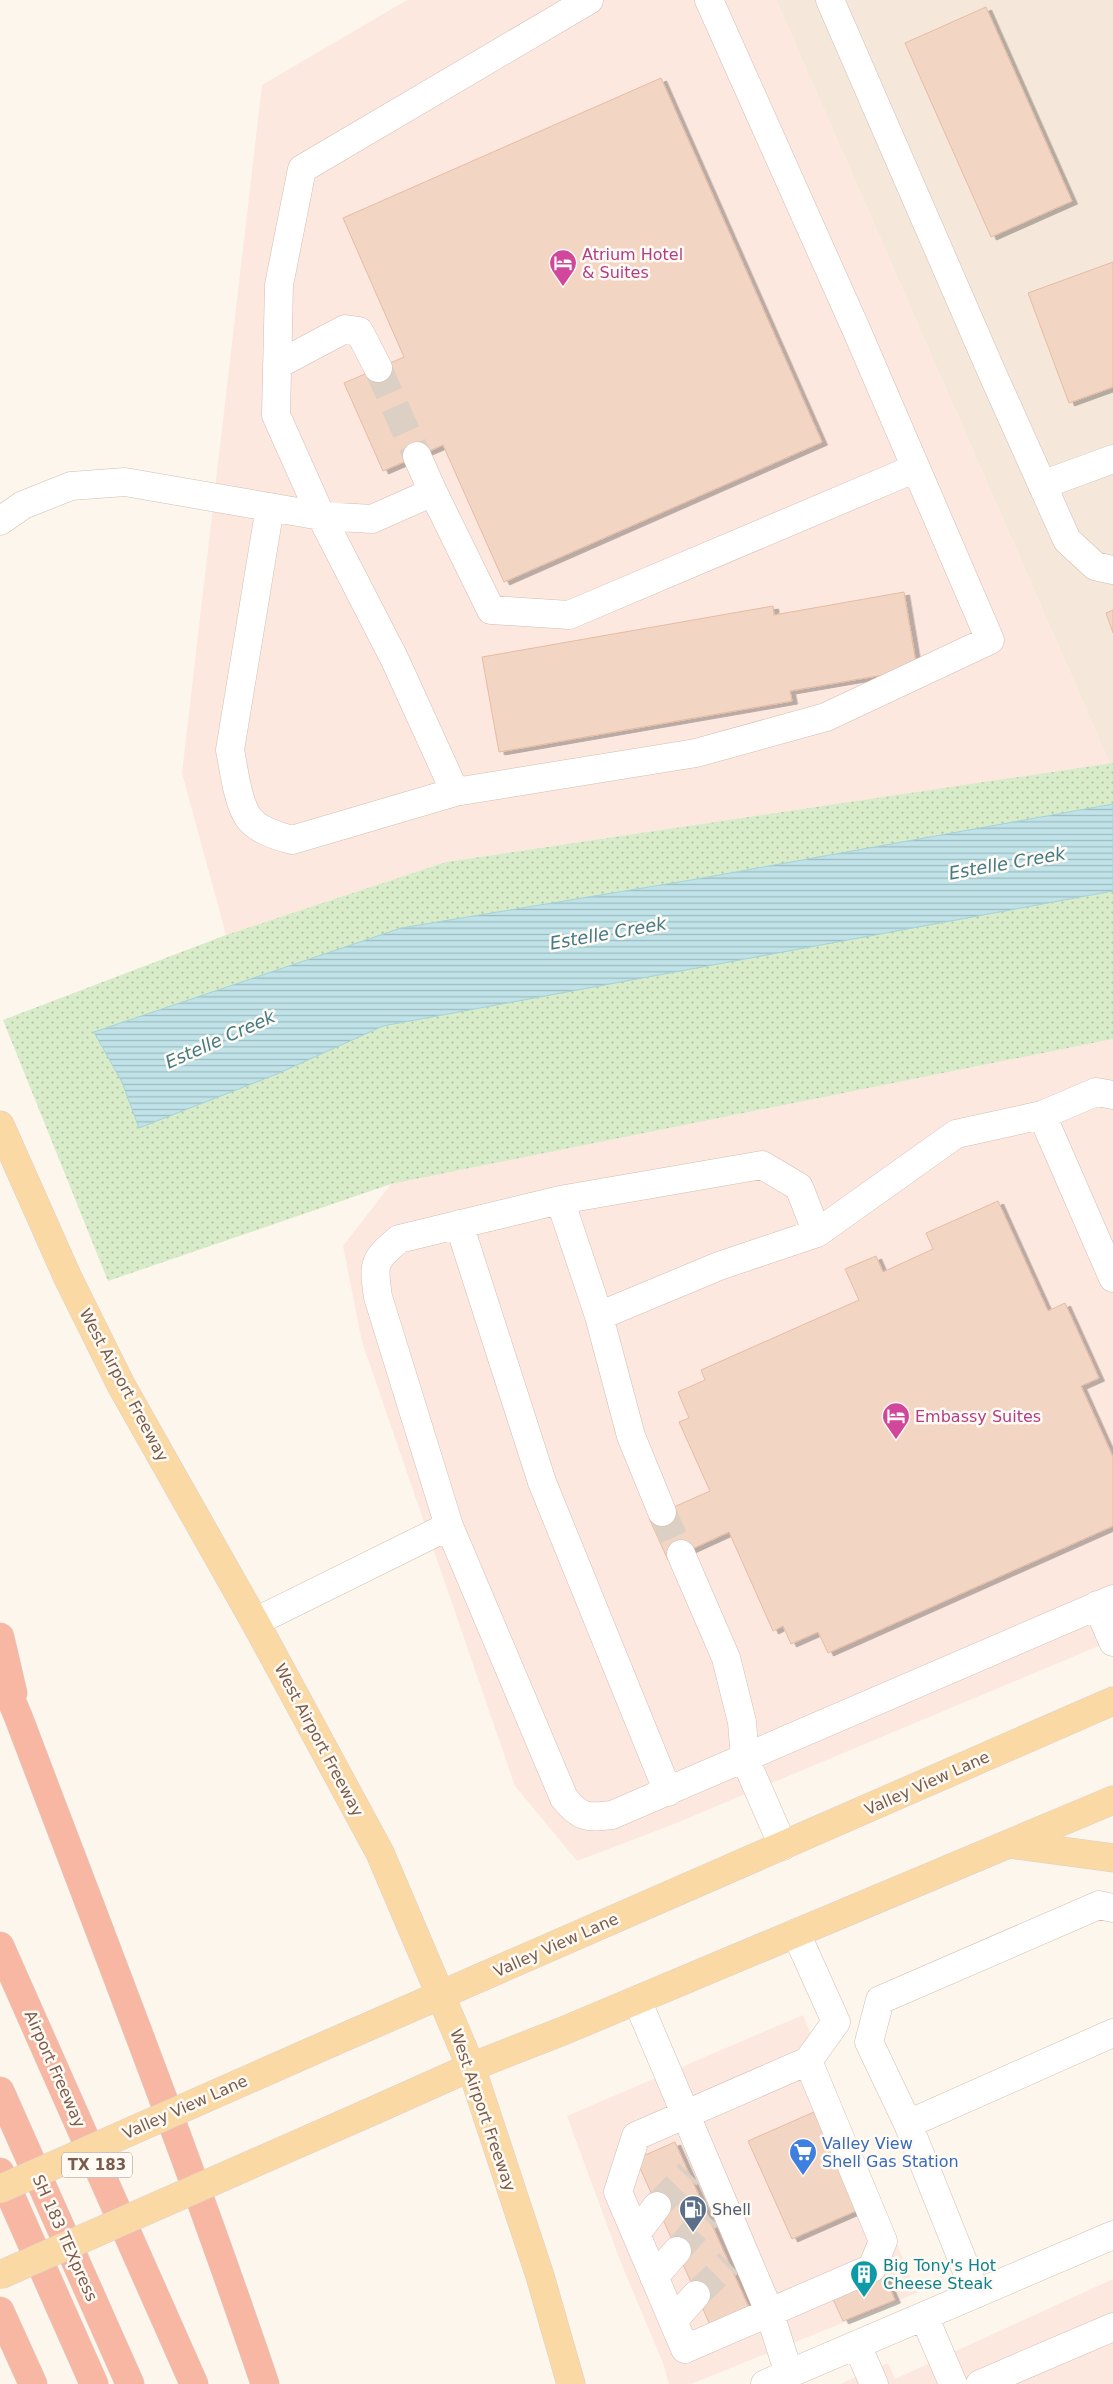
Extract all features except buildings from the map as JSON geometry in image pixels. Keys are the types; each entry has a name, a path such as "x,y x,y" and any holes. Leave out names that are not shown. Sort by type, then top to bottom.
{"highway":[{"path":"0,1637 18,1716"},
{"path":"0,1674 18,1716 163,2099 233,2290 265,2384"},
{"name":"Airport Freeway","path":"0,1946 194,2384"},
{"name":"SH 183 TEXpress","path":"0,2091 130,2384"},
{"name":"SH 183 TEXpress","path":"0,2172 94,2384"},
{"path":"0,2311 33,2384"}],"main road":[{"name":"West Airport Freeway","path":"0,1125 67,1276 121,1386 255,1622 380,1854 471,2067 540,2276 572,2384"},
{"name":"Valley View Lane","path":"0,2189 1113,1702"},
{"path":"0,2276 471,2067 637,2000 1113,1800"},
{"path":"1008,1844 1113,1858"}],"lane":[{"path":"455,792 395,660 322,516 276,415 279,285 302,169 588,0"},
{"path":"270,507 230,750 238,788 248,817 273,835 292,840 455,792 696,752 826,716 990,640 852,320 709,0"},
{"path":"830,0 1067,540 1095,566 1113,570"},
{"path":"277,365 345,329 359,331 378,368"},
{"path":"417,456 491,610 569,615 916,468"},
{"path":"1042,485 1113,459"},
{"path":"0,521 23,505 71,486 125,482 322,516 372,519 433,492"},
{"path":"599,1316 719,1266 817,1233 956,1134 1042,1115 1096,1092 1113,1095"},
{"path":"1042,1115 1112,1275"},
{"path":"817,1233 799,1187 762,1166 560,1200 399,1239 378,1256 375,1274 378,1297 449,1526 564,1798 575,1812 591,1818 612,1815 1105,1602 1113,1642"},
{"path":"560,1200 599,1316 631,1436 662,1512"},
{"path":"459,1224 542,1482 668,1792"},
{"path":"255,1622 449,1526"},
{"path":"681,1554 726,1658 742,1722 745,1758 783,1846"},
{"path":"869,2042 880,2000 1099,1906 1113,1908"},
{"path":"796,1933 836,2022 869,2042 908,2124 976,2294"},
{"path":"637,2000 685,2115 696,2166 736,2256 769,2312 777,2379 1113,2235"},
{"path":"808,2061 884,2241 872,2268 684,2349 618,2192 636,2136 808,2061 836,2022"},
{"path":"908,2124 1113,2033"},
{"path":"636,2234 657,2206"},
{"path":"654,2277 677,2250"},
{"path":"672,2321 696,2295"},
{"path":"924,2316 953,2384"},
{"path":"980,2384 1113,2327"},
{"path":"857,2345 874,2384"}],"shaded area":[{"path":"407,0 776,0 1110,764 446,862 226,935 182,773 262,85"},
{"path":"776,0 1113,0 1113,763 1110,764"},
{"path":"1113,1039 1113,1640 674,1824 577,1861 515,1786 362,1342 343,1246 391,1184"},
{"path":"803,2015 917,2293 691,2384 669,2384 663,2363 621,2263 567,2116"},
{"path":"1113,2279 1113,2384 840,2384 888,2363 895,2379"}],"green space":[{"path":"1113,763 1113,1039 391,1184 108,1281 3,1020 226,935 446,862"}],"water":[{"name":"Estelle Creek","path":"1113,804 1113,891 383,1026 277,1074 139,1128 122,1082 94,1032 401,928 691,880"}],"tunnel":[{"path":"378,368 417,456"},
{"path":"662,1512 681,1554"},
{"path":"657,2206 689,2173"},
{"path":"677,2251 708,2216"},
{"path":"696,2295 729,2263"}],"place":[{"name":"Atrium Hotel & Suites","path":"563,287"},
{"name":"Embassy Suites","path":"896,1440"},
{"name":"Valley View Shell Gas Station","path":"803,2176"},
{"name":"Shell","path":"693,2233"},
{"name":"Big Tony's Hot Cheese Steak","path":"864,2298"}]}
